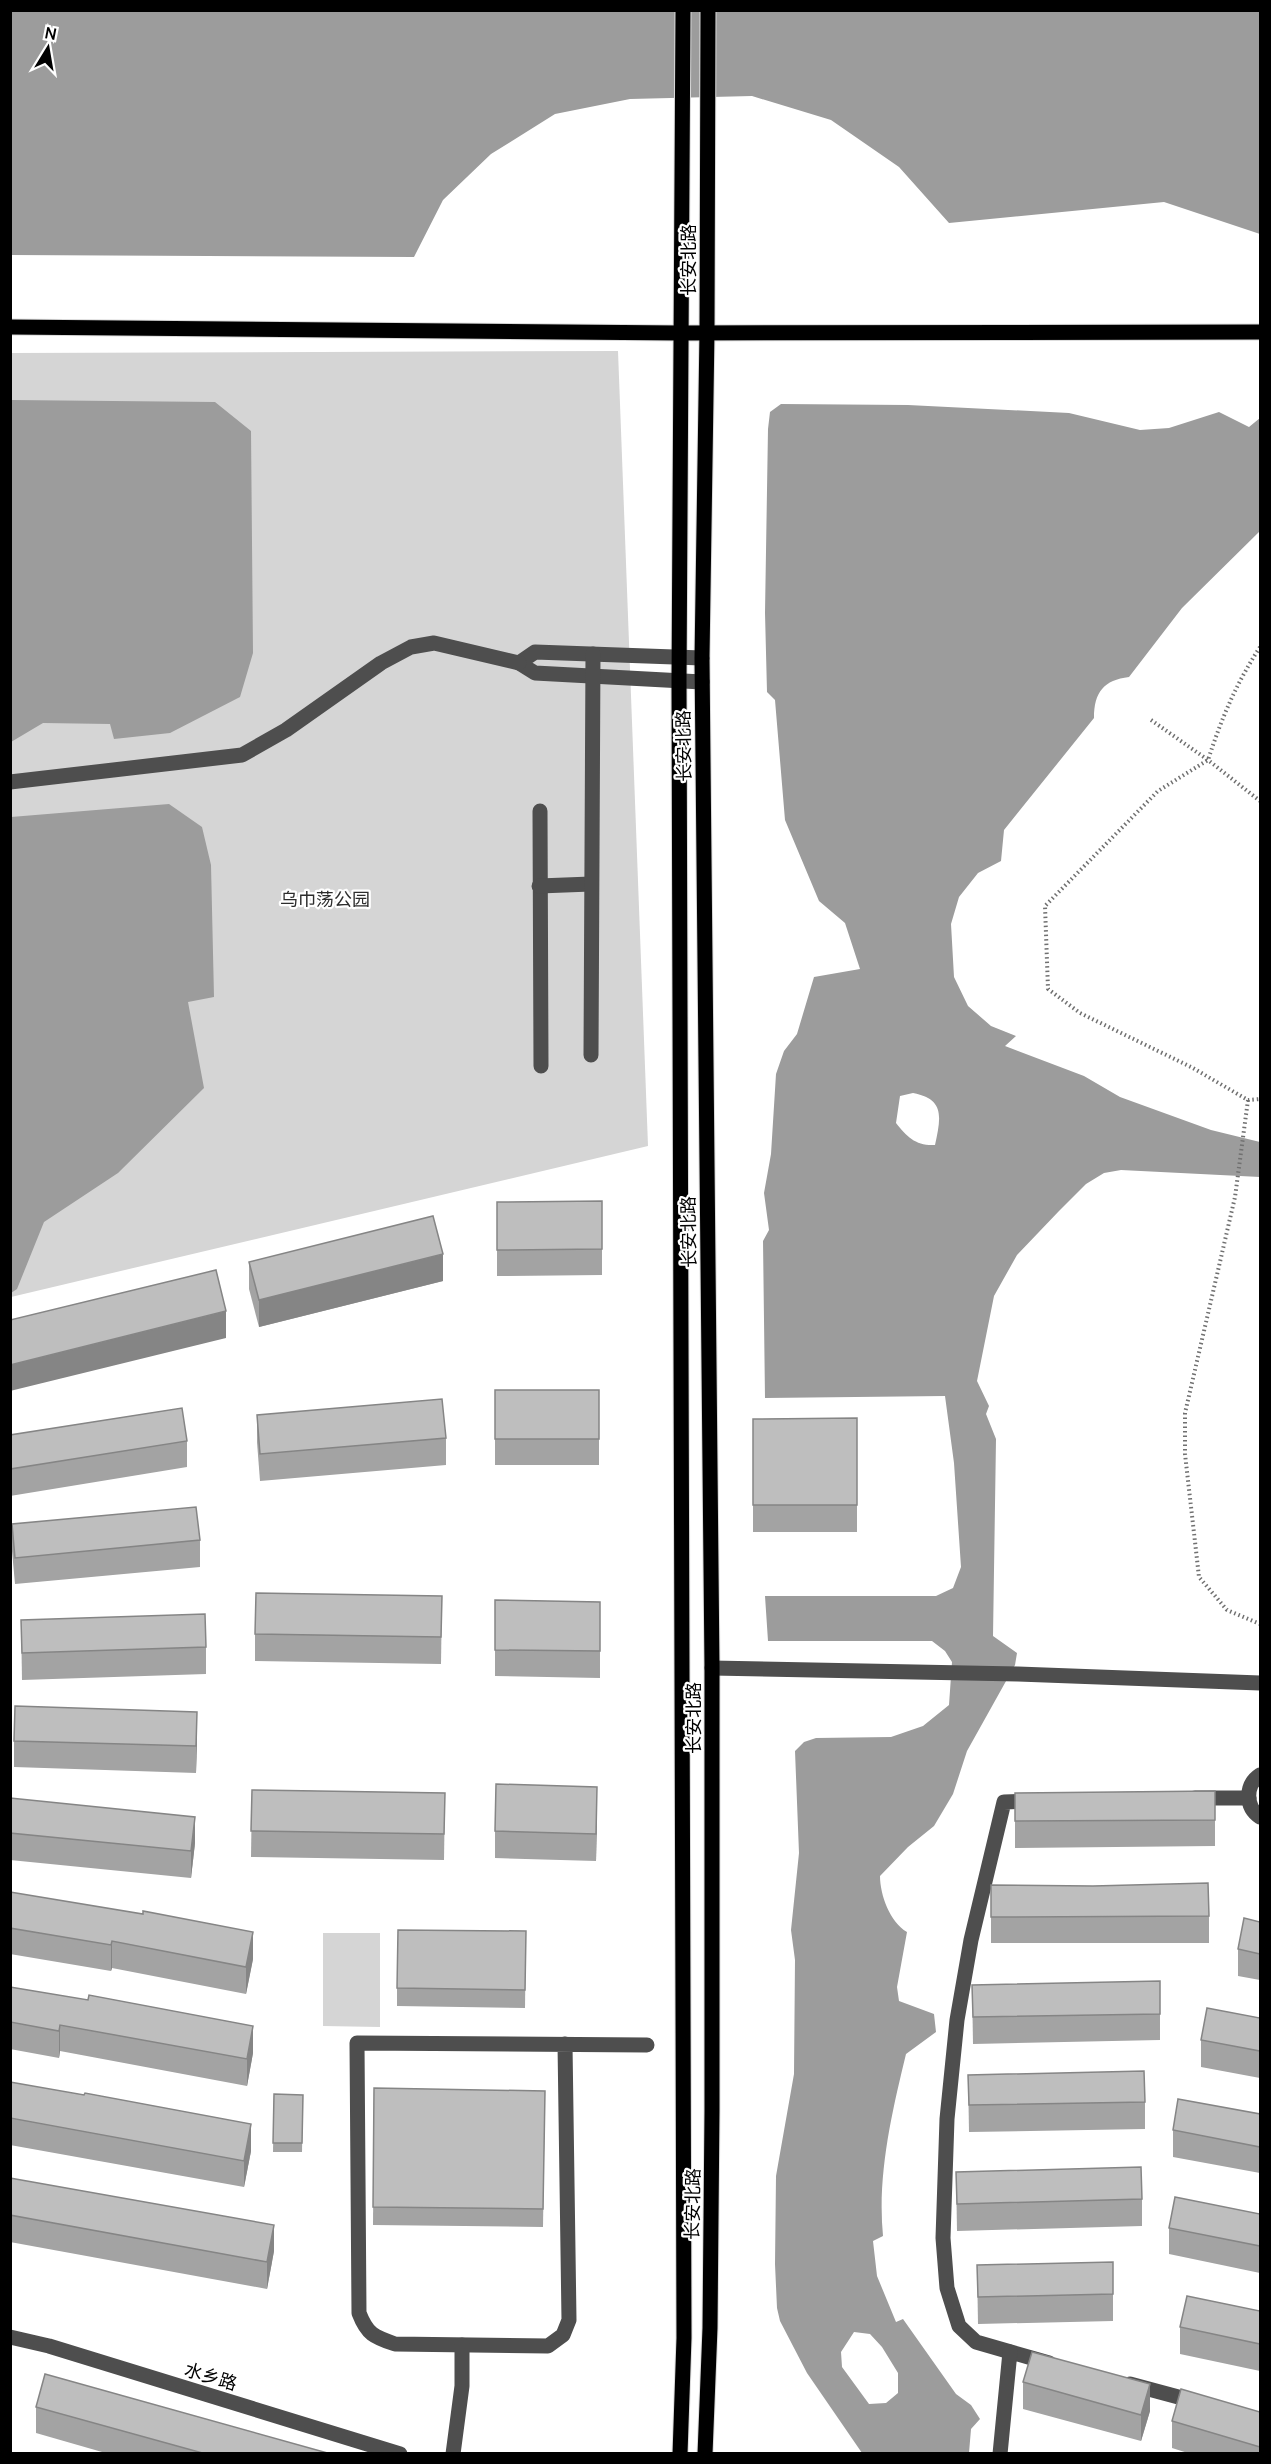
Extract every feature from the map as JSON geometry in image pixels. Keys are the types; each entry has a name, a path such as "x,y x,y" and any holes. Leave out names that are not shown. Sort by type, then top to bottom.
{"main road":[{"name":"长安北路","path":"680,2454 684,2338 679,681 683,10"},
{"name":"长安北路","path":"705,2454 710,2328 712,2123 712,1668 702,682 707,332 708,10"},
{"path":"10,327 680,333 1260,332"}],"street":[{"path":"10,782 242,755 286,730 381,663 411,647 434,643 519,663 535,673 702,682"},
{"path":"519,663 535,652 702,658"},
{"path":"591,1055 593,654"},
{"path":"540,811 541,1066"},
{"path":"539,885 591,884"},
{"path":"712,1668 1018,1674 1260,1683"},
{"path":"1260,1775 1250,1787 1249,1797 1251,1807 1260,1817"},
{"path":"1179,1799 1249,1797"},
{"path":"1051,1801 1005,1802 969,1951 957,2020 947,2119 943,2238 947,2288 959,2325 976,2343 1067,2367"},
{"path":"565,2044 569,2320 562,2335 548,2346 395,2344 376,2338 365,2328 359,2313 357,2043 565,2044 647,2045"},
{"name":"水乡路","path":"10,2337 49,2346 400,2454"},
{"path":"453,2454 462,2386 462,2345"},
{"path":"1000,2454 1010,2352"},
{"path":"1112,2380 1214,2407"}],"path":[{"path":"1260,647 1240,678 1208,760 1158,791 1046,906 1048,989 1080,1013 1191,1067 1248,1100 1260,1099"},
{"path":"1150,720 1208,760 1260,801"},
{"path":"1248,1100 1235,1197 1185,1413 1185,1454 1199,1577 1227,1610 1260,1624"}],"green space":[{"name":"乌巾荡公园","path":"618,351 648,1146 11,1297 10,353"},
{"path":"323,1933 380,1933 380,2027 323,2026"}],"shaded area":[{"path":"11,11 1260,11 1260,234 1164,202 949,223 899,167 831,120 752,96 630,99 555,114 491,154 443,200 414,257 11,255"},
{"path":"11,400 215,402 251,431 253,653 240,697 170,733 114,739 110,724 43,723 11,742"},
{"path":"781,404 908,405 1069,413 1140,430 1169,428 1219,412 1249,427 1260,418 1260,531 1182,608 1129,677 1107,684 1098,694 1094,718 1004,830 1001,861 978,873 959,897 951,924 954,977 968,1006 991,1026 1016,1036 1005,1046 1084,1076 1120,1097 1211,1130 1260,1142 1260,1177 1121,1170 1104,1173 1086,1184 1017,1255 994,1296 977,1381 989,1406 986,1414 996,1439 993,1636 1017,1653 1015,1665 967,1751 953,1794 934,1826 908,1847 880,1876 887,1907 896,1922 907,1932 897,1987 899,2001 934,2014 936,2032 906,2054 891,2121 884,2167 883,2236 873,2241 877,2276 896,2322 903,2319 956,2394 971,2405 980,2419 971,2429 969,2453 862,2453 807,2373 780,2321 777,2308 776,2176 794,2074 795,1960 791,1930 799,1853 795,1751 804,1742 816,1738 891,1737 923,1726 949,1705 952,1662 945,1651 932,1641 768,1641 765,1596 936,1596 953,1588 961,1567 954,1463 945,1396 765,1398 763,1241 769,1230 764,1193 771,1154 776,1074 784,1051 797,1034 814,977 860,969 845,923 819,901 785,820 775,700 767,692 765,613 770,412","holes":["913,1093 931,1100 936,1105 939,1126 935,1145 912,1140 896,1123 900,1096","854,2332 870,2334 882,2347 898,2373 898,2393 886,2403 869,2404 842,2367 841,2352"]},
{"path":"169,804 202,827 211,865 214,997 188,1002 204,1088 118,1173 44,1222 17,1289 11,1293 11,817"}],"building":[{"path":"602,1201 602,1249 497,1250 497,1202"},
{"path":"433,1216 443,1254 259,1300 249,1262"},
{"path":"216,1270 226,1311 10,1365 10,1320"},
{"path":"495,1390 599,1390 599,1439 495,1439"},
{"path":"442,1399 446,1438 260,1454 257,1415"},
{"path":"182,1408 187,1441 10,1469 10,1435"},
{"path":"857,1418 857,1505 753,1505 753,1419"},
{"path":"196,1507 200,1540 15,1558 12,1524"},
{"path":"256,1593 442,1596 441,1637 255,1634"},
{"path":"495,1600 600,1602 600,1651 495,1650"},
{"path":"205,1614 206,1647 22,1653 21,1620"},
{"path":"15,1706 197,1712 196,1746 14,1741"},
{"path":"496,1784 597,1787 596,1834 495,1831"},
{"path":"252,1790 445,1793 444,1834 251,1831"},
{"path":"1215,1791 1215,1820 1015,1821 1015,1793"},
{"path":"10,1798 195,1817 191,1851 10,1833"},
{"path":"1208,1883 1209,1916 991,1917 991,1885 1093,1886"},
{"path":"10,1892 143,1914 143,1911 253,1932 246,1967 112,1941 111,1945 10,1928"},
{"path":"1244,1918 1260,1922 1260,1954 1238,1949"},
{"path":"398,1930 526,1931 525,1990 397,1988"},
{"path":"1160,1981 1160,2014 973,2017 972,1985"},
{"path":"10,1987 88,2000 89,1995 253,2026 247,2059 60,2025 59,2031 10,2022"},
{"path":"1207,2008 1260,2018 1260,2051 1201,2040"},
{"path":"1144,2071 1145,2102 969,2105 968,2075"},
{"path":"10,2082 84,2095 85,2093 251,2124 244,2161 10,2118"},
{"path":"374,2088 545,2091 543,2209 373,2207"},
{"path":"274,2094 303,2095 302,2143 273,2143"},
{"path":"1178,2099 1260,2114 1260,2147 1173,2130"},
{"path":"1141,2167 1142,2199 957,2204 956,2172"},
{"path":"10,2178 274,2225 267,2262 10,2215"},
{"path":"1175,2197 1260,2214 1260,2246 1169,2228"},
{"path":"1113,2262 1113,2294 978,2297 977,2265"},
{"path":"1187,2296 1260,2311 1260,2344 1180,2327"},
{"path":"1032,2352 1150,2384 1141,2415 1023,2382"},
{"path":"45,2374 331,2454 206,2454 36,2407"},
{"path":"1181,2389 1260,2412 1260,2447 1172,2421"}]}
